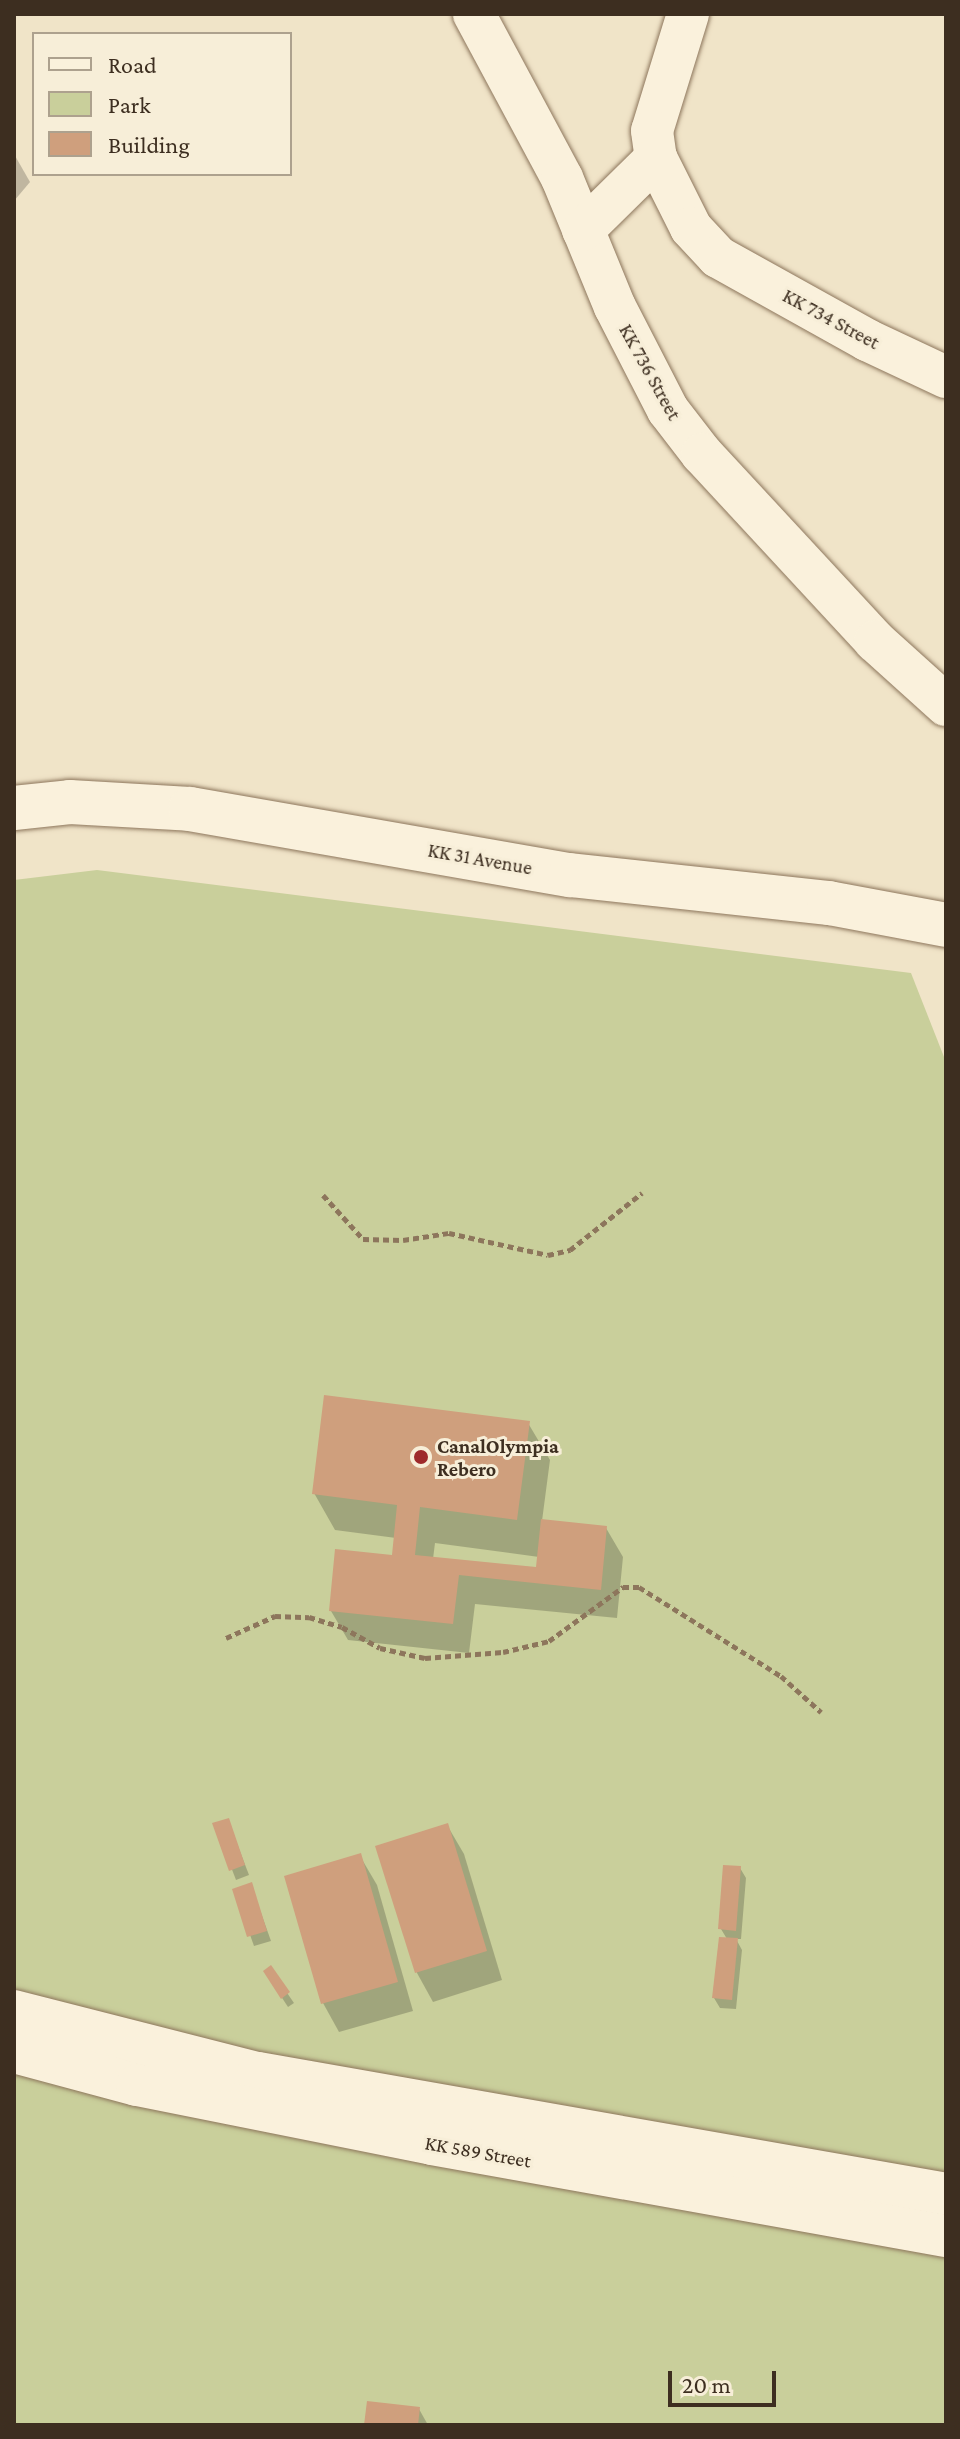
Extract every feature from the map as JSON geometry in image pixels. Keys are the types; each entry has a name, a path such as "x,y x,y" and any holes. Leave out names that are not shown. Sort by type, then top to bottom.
{"main road":[{"name":"KK 31 Avenue","path":"14,808 70,802 190,809 570,875 829,903 946,925"}],"street":[{"name":"KK 736 Street","path":"474,14 562,178 642,363 693,443 875,641 946,705"},
{"path":"583,230 656,158 652,131 688,14"},
{"name":"KK 734 Street","path":"656,158 691,228 718,257 867,340 946,377"},
{"name":"KK 589 Street","path":"14,2011 258,2073 946,2194"},
{"name":"KK 589 Street","path":"14,2052 137,2085 432,2144 946,2236"}],"path":[{"path":"323,1195 363,1239 449,1233 548,1255 570,1250 642,1193"},
{"path":"226,1638 275,1616 309,1617 342,1627 380,1648 425,1658 503,1652 549,1641 623,1587 639,1587 781,1676 821,1712"}],"green space":[{"path":"97,870 911,973 946,1062 946,2425 14,2425 14,880"}],"building":[{"path":"324,1395 530,1421 517,1520 420,1507 415,1555 536,1567 541,1519 607,1526 601,1590 459,1575 453,1624 329,1611 335,1549 392,1555 397,1505 312,1494"},
{"path":"229,1818 245,1865 229,1871 212,1823"},
{"path":"448,1823 487,1951 415,1973 375,1846"},
{"path":"361,1853 398,1982 321,2004 284,1876"},
{"path":"723,1865 741,1866 736,1931 718,1929"},
{"path":"252,1882 267,1931 247,1937 232,1889"},
{"path":"719,1937 738,1938 732,2000 712,1998"},
{"path":"271,1965 290,1992 281,1999 263,1971"},
{"path":"367,2401 420,2407 418,2425 364,2425"}],"place":[{"name":"CanalOlympia Rebero","path":"421,1457"}]}
